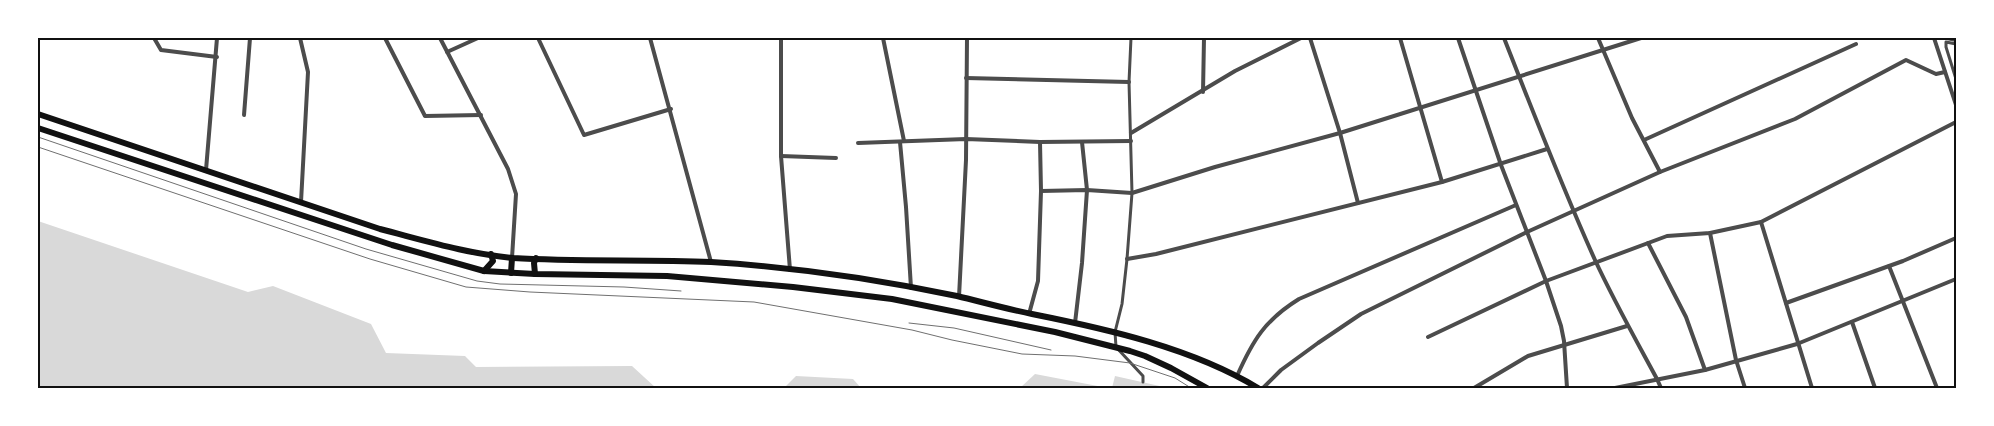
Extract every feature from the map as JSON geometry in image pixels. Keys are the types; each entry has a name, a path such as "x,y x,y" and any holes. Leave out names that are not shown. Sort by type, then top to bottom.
{"main road":[{"path":"38,114 380,229 490,254 512,258 610,262 711,262 790,270 911,288 1115,332 1203,360 1258,388"},
{"path":"38,128 392,246 484,271 535,274 667,276 811,289 892,299 1055,332 1145,356 1207,388"},
{"path":"484,271 493,261 490,254"},
{"path":"511,273 512,258"},
{"path":"535,274 534,263 536,258"}],"street":[{"path":"154,38 161,50 216,57"},
{"path":"206,170 217,38"},
{"path":"244,115 250,38"},
{"path":"300,38 308,72 302,202"},
{"path":"385,38 425,116 481,115"},
{"path":"440,38 508,169 516,194 512,258"},
{"path":"447,52 478,38"},
{"path":"538,38 584,135 671,109"},
{"path":"650,38 671,109 711,262"},
{"path":"781,38 781,156 790,270"},
{"path":"883,38 902,142 911,288"},
{"path":"959,297 966,139 967,38"},
{"path":"1131,38 1129,82 1132,193 1122,304 1115,332 1116,348 1143,376 1143,382"},
{"path":"1203,92 1204,38"},
{"path":"1131,133 1235,72 1301,38"},
{"path":"1310,38 1340,133 1358,203"},
{"path":"1400,38 1442,182"},
{"path":"1458,38 1501,165 1546,281 1561,326 1567,388"},
{"path":"1504,38 1573,211 1627,326 1657,379 1660,388"},
{"path":"1598,38 1632,118 1660,172"},
{"path":"1041,191 1087,190 1132,193 1215,167 1340,133 1641,38"},
{"path":"1934,38 1956,105"},
{"path":"1947,38 1956,42"},
{"path":"1956,42 1946,42 1956,78"},
{"path":"1644,140 1856,44"},
{"path":"1263,388 1281,370 1361,314 1527,232 1660,172 1795,119 1906,60 1936,74 1945,72"},
{"path":"966,78 1129,82"},
{"path":"1428,336 1546,281 1668,236 1710,233 1761,222 1956,122"},
{"path":"858,143 966,139 1040,142 1132,141"},
{"path":"1030,314 1038,280 1041,191 1040,142"},
{"path":"1075,322 1082,264 1087,190 1082,142"},
{"path":"1127,259 1156,254 1442,182 1547,149"},
{"path":"781,156 836,158"},
{"path":"1237,376 1260,330 1272,318 1293,303 1400,254 1516,205"},
{"path":"1761,222 1812,388"},
{"path":"1710,233 1736,360 1745,388"},
{"path":"1786,303 1889,266 1956,238"},
{"path":"1648,243 1686,317 1705,370"},
{"path":"1889,266 1937,388"},
{"path":"1615,388 1705,370 1797,344 1956,279"},
{"path":"1852,322 1875,388"},
{"path":"1474,388 1528,356 1627,326"}],"shaded area":[{"path":"38,221 248,292 273,286 371,324 386,353 465,356 476,367 632,366 656,388 38,388"},
{"path":"1035,374 1108,388 1020,388"},
{"path":"796,376 853,379 861,388 784,388"},
{"path":"1115,376 1164,387 1166,388 1112,388"}],"tram line":[{"path":"38,137 366,249 477,281 500,284 624,287 681,291"},
{"path":"38,147 370,259 466,287 530,292 754,302 912,330 1022,354 1075,356 1130,363 1175,378 1191,388"},
{"path":"909,323 954,328 1051,350"}]}
